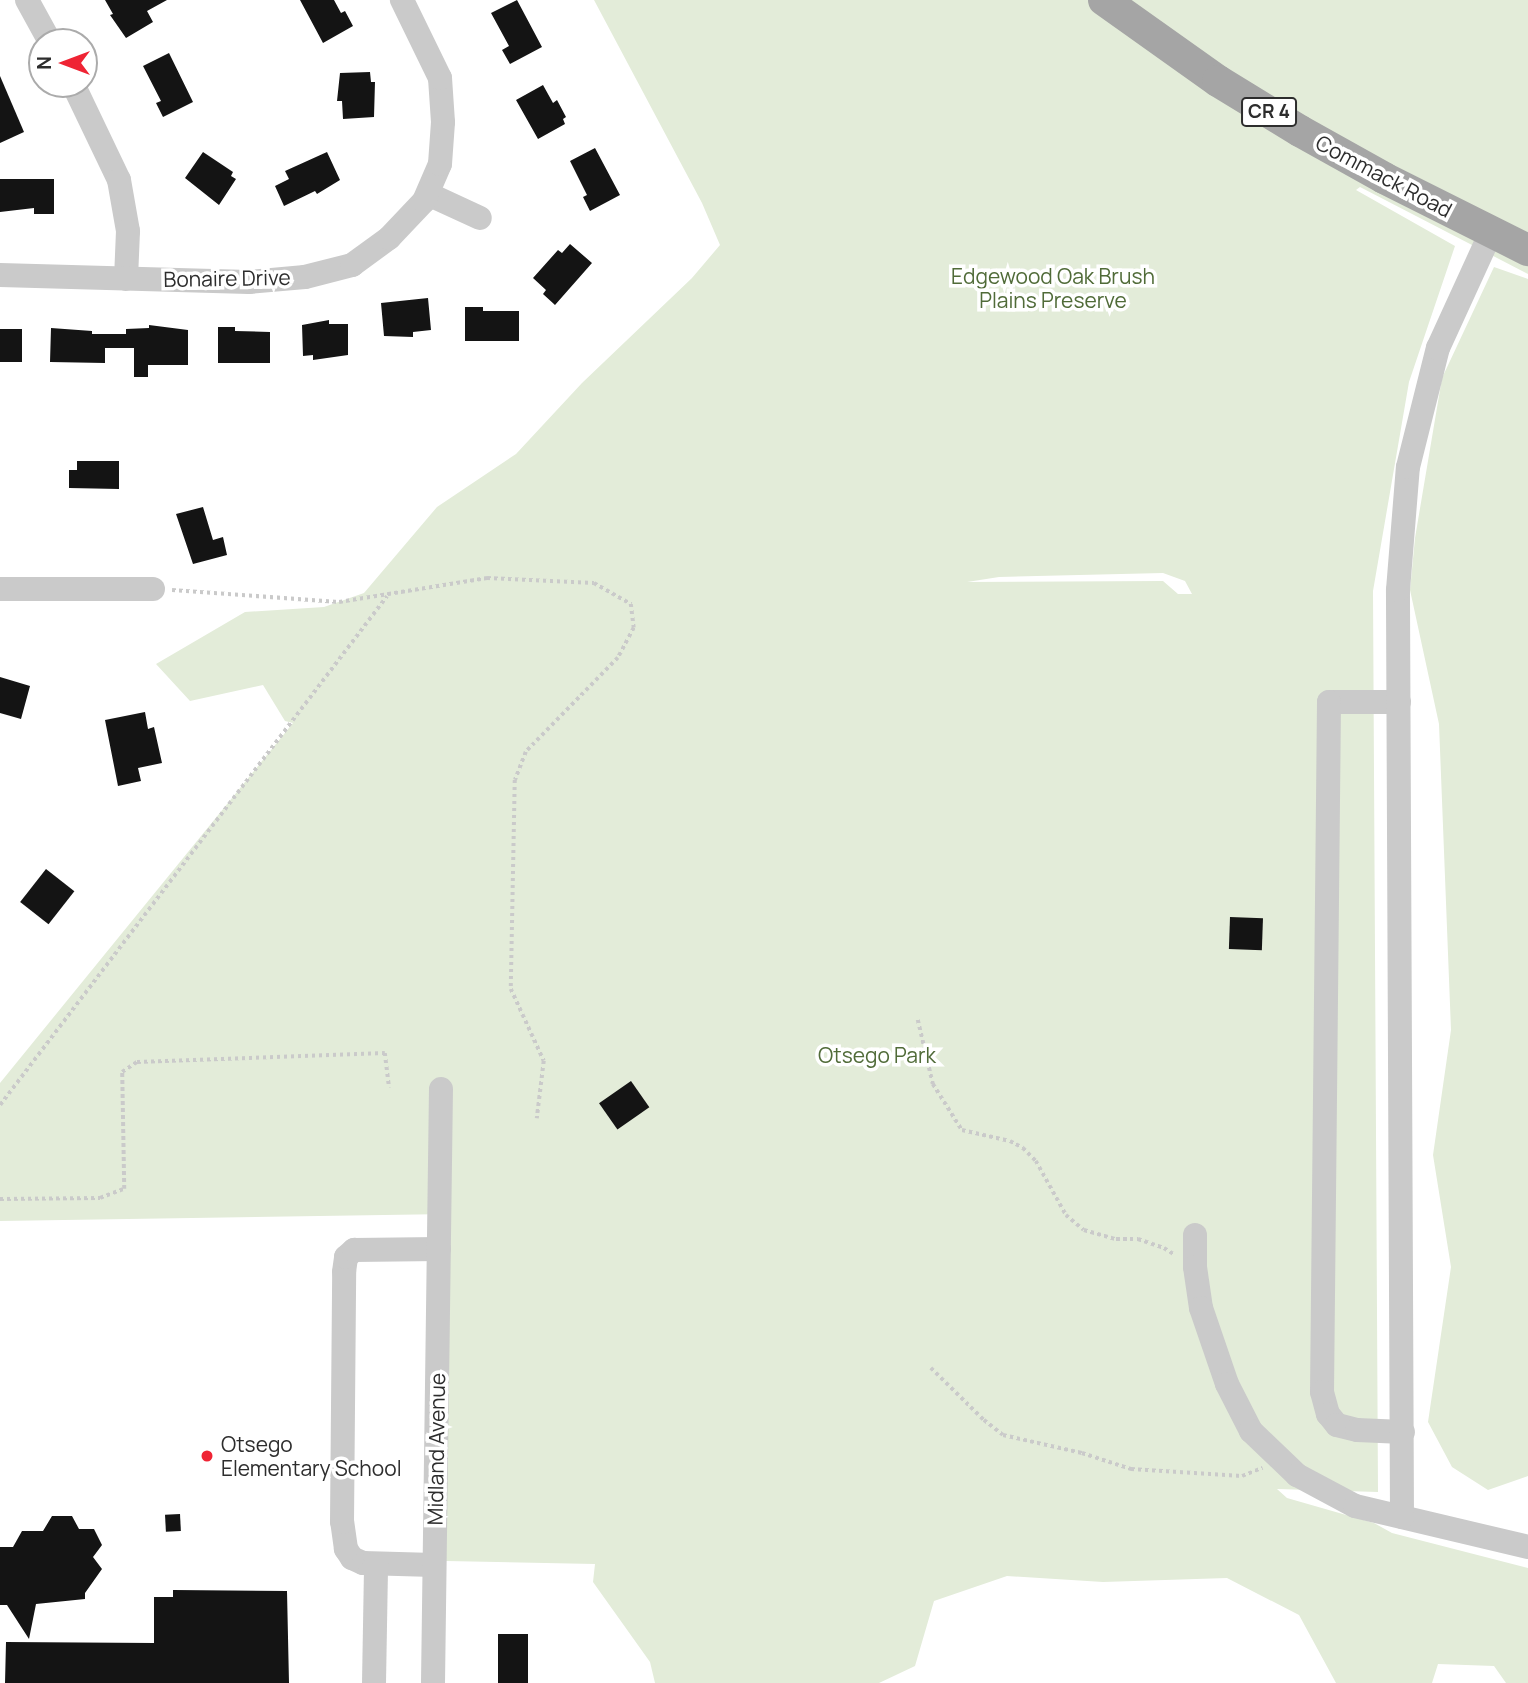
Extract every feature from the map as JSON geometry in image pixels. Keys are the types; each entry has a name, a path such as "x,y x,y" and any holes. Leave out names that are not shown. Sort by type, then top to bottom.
{"main road":[{"name":"Commack Road","path":"1104,0 1207,74 1265,110 1384,178 1528,250"}],"street":[{"path":"27,0 42,28"},
{"name":"Bonaire Drive","path":"0,275 249,282 304,277 352,265 389,238 428,194 440,164 443,122 440,78 402,0"},
{"path":"80,98 119,180 128,231 126,279"},
{"path":"428,194 480,218"},
{"path":"1402,1517 1398,590 1408,467 1438,348 1491,232"},
{"path":"0,589 153,589"},
{"path":"1399,702 1329,702 1322,1392 1328,1414 1337,1424 1357,1430 1403,1432"},
{"name":"Midland Avenue","path":"433,1683 440,1089"},
{"path":"1195,1235 1200,1308 1227,1384 1251,1432 1297,1475 1355,1506 1528,1547"},
{"path":"435,1565 376,1564 352,1558 346,1549 342,1522 346,1257 354,1250 439,1249"},
{"path":"374,1683 376,1564"}],"path":[{"path":"153,589 340,602 487,578 594,583 631,604 634,628 618,658 526,752 515,780 511,989 544,1061 537,1119"},
{"path":"0,1105 387,596"},
{"path":"918,1020 933,1084 962,1130 1010,1141 1023,1148 1036,1161 1066,1215 1084,1230 1116,1239 1138,1239 1164,1248 1184,1261 1196,1276"},
{"path":"0,1199 100,1198 124,1189 121,1072 137,1062 385,1053 389,1088"},
{"path":"931,1368 1003,1435 1083,1453 1131,1469 1241,1476 1262,1468 1276,1455"}],"green space":[{"name":"Otsego Park","path":"594,0 1528,0 1528,274 1360,187 1356,190 1455,246 1409,382 1373,591 1378,1492 1277,1489 1287,1498 1374,1523 1392,1533 1528,1568 1528,1683 1506,1683 1494,1666 1438,1664 1432,1683 1336,1683 1299,1615 1227,1578 1103,1582 1007,1576 934,1601 915,1666 879,1683 655,1683 650,1662 593,1582 595,1564 446,1561 449,1214 0,1221 0,1083 293,723 285,721 263,685 190,701 156,664 245,612 324,607 364,593 437,507 516,454 582,383 692,278 720,245 702,203","holes":["1163,573 1185,581 1192,594 1178,594 1163,581 967,582 999,577"]},
{"path":"1494,267 1528,279 1528,1476 1488,1490 1452,1467 1428,1422 1451,1267 1433,1155 1451,1030 1439,724 1410,590 1415,538 1442,378"}],"building":[{"path":"105,0 167,0 147,11 153,22 126,38 110,15 113,14"},
{"path":"300,0 334,0 341,13 345,11 353,26 323,43"},
{"path":"517,0 542,47 510,64 502,50 509,46 491,13"},
{"path":"169,53 193,102 163,117 156,103 161,101 143,66"},
{"path":"370,72 371,82 375,82 374,117 343,119 342,101 337,101 340,73"},
{"path":"0,76 24,132 0,143"},
{"path":"543,85 553,103 557,100 566,117 563,119 565,124 538,139 516,100"},
{"path":"595,148 620,195 590,211 583,197 587,195 570,161"},
{"path":"203,152 233,172 231,176 236,179 219,205 185,178"},
{"path":"327,152 340,180 317,194 315,191 284,206 275,186 289,179 285,171"},
{"path":"0,179 54,179 54,214 34,214 34,208 0,212"},
{"path":"570,244 592,263 555,305 543,294 546,290 533,278 558,250 562,253"},
{"path":"428,298 431,330 413,332 413,337 384,336 381,303"},
{"path":"465,307 483,307 483,311 519,311 519,341 465,341"},
{"path":"329,320 329,324 348,324 348,355 313,360 313,355 303,356 302,325"},
{"path":"149,325 188,330 188,365 148,365 148,377 134,377 134,348 105,348 105,363 50,362 51,328 92,331 92,334 126,334 126,329 149,328"},
{"path":"218,327 235,327 235,331 270,332 270,363 218,363"},
{"path":"0,329 22,329 22,362 0,362"},
{"path":"77,461 119,461 119,489 69,488 69,470 77,470"},
{"path":"203,507 213,540 223,537 227,555 193,564 176,514"},
{"path":"0,677 30,686 21,719 0,713"},
{"path":"145,712 148,729 154,727 162,763 138,768 141,781 118,786 105,720"},
{"path":"46,869 74,891 49,924 20,902"},
{"path":"1230,917 1263,918 1262,950 1229,949"},
{"path":"631,1081 649,1107 617,1130 599,1103"},
{"path":"180,1514 181,1531 166,1532 165,1515"},
{"path":"52,1516 72,1516 79,1529 94,1529 102,1545 93,1557 102,1569 85,1593 85,1599 36,1604 29,1639 7,1605 0,1605 0,1547 13,1547 22,1531 43,1531"},
{"path":"173,1590 287,1591 289,1683 5,1683 6,1642 154,1643 154,1597 173,1597"},
{"path":"498,1634 528,1634 528,1683 498,1683"}],"place":[{"name":"Otsego Elementary School","path":"207,1456"}],"park label":[{"name":"Edgewood Oak Brush Plains Preserve","path":"1053,288"}]}
